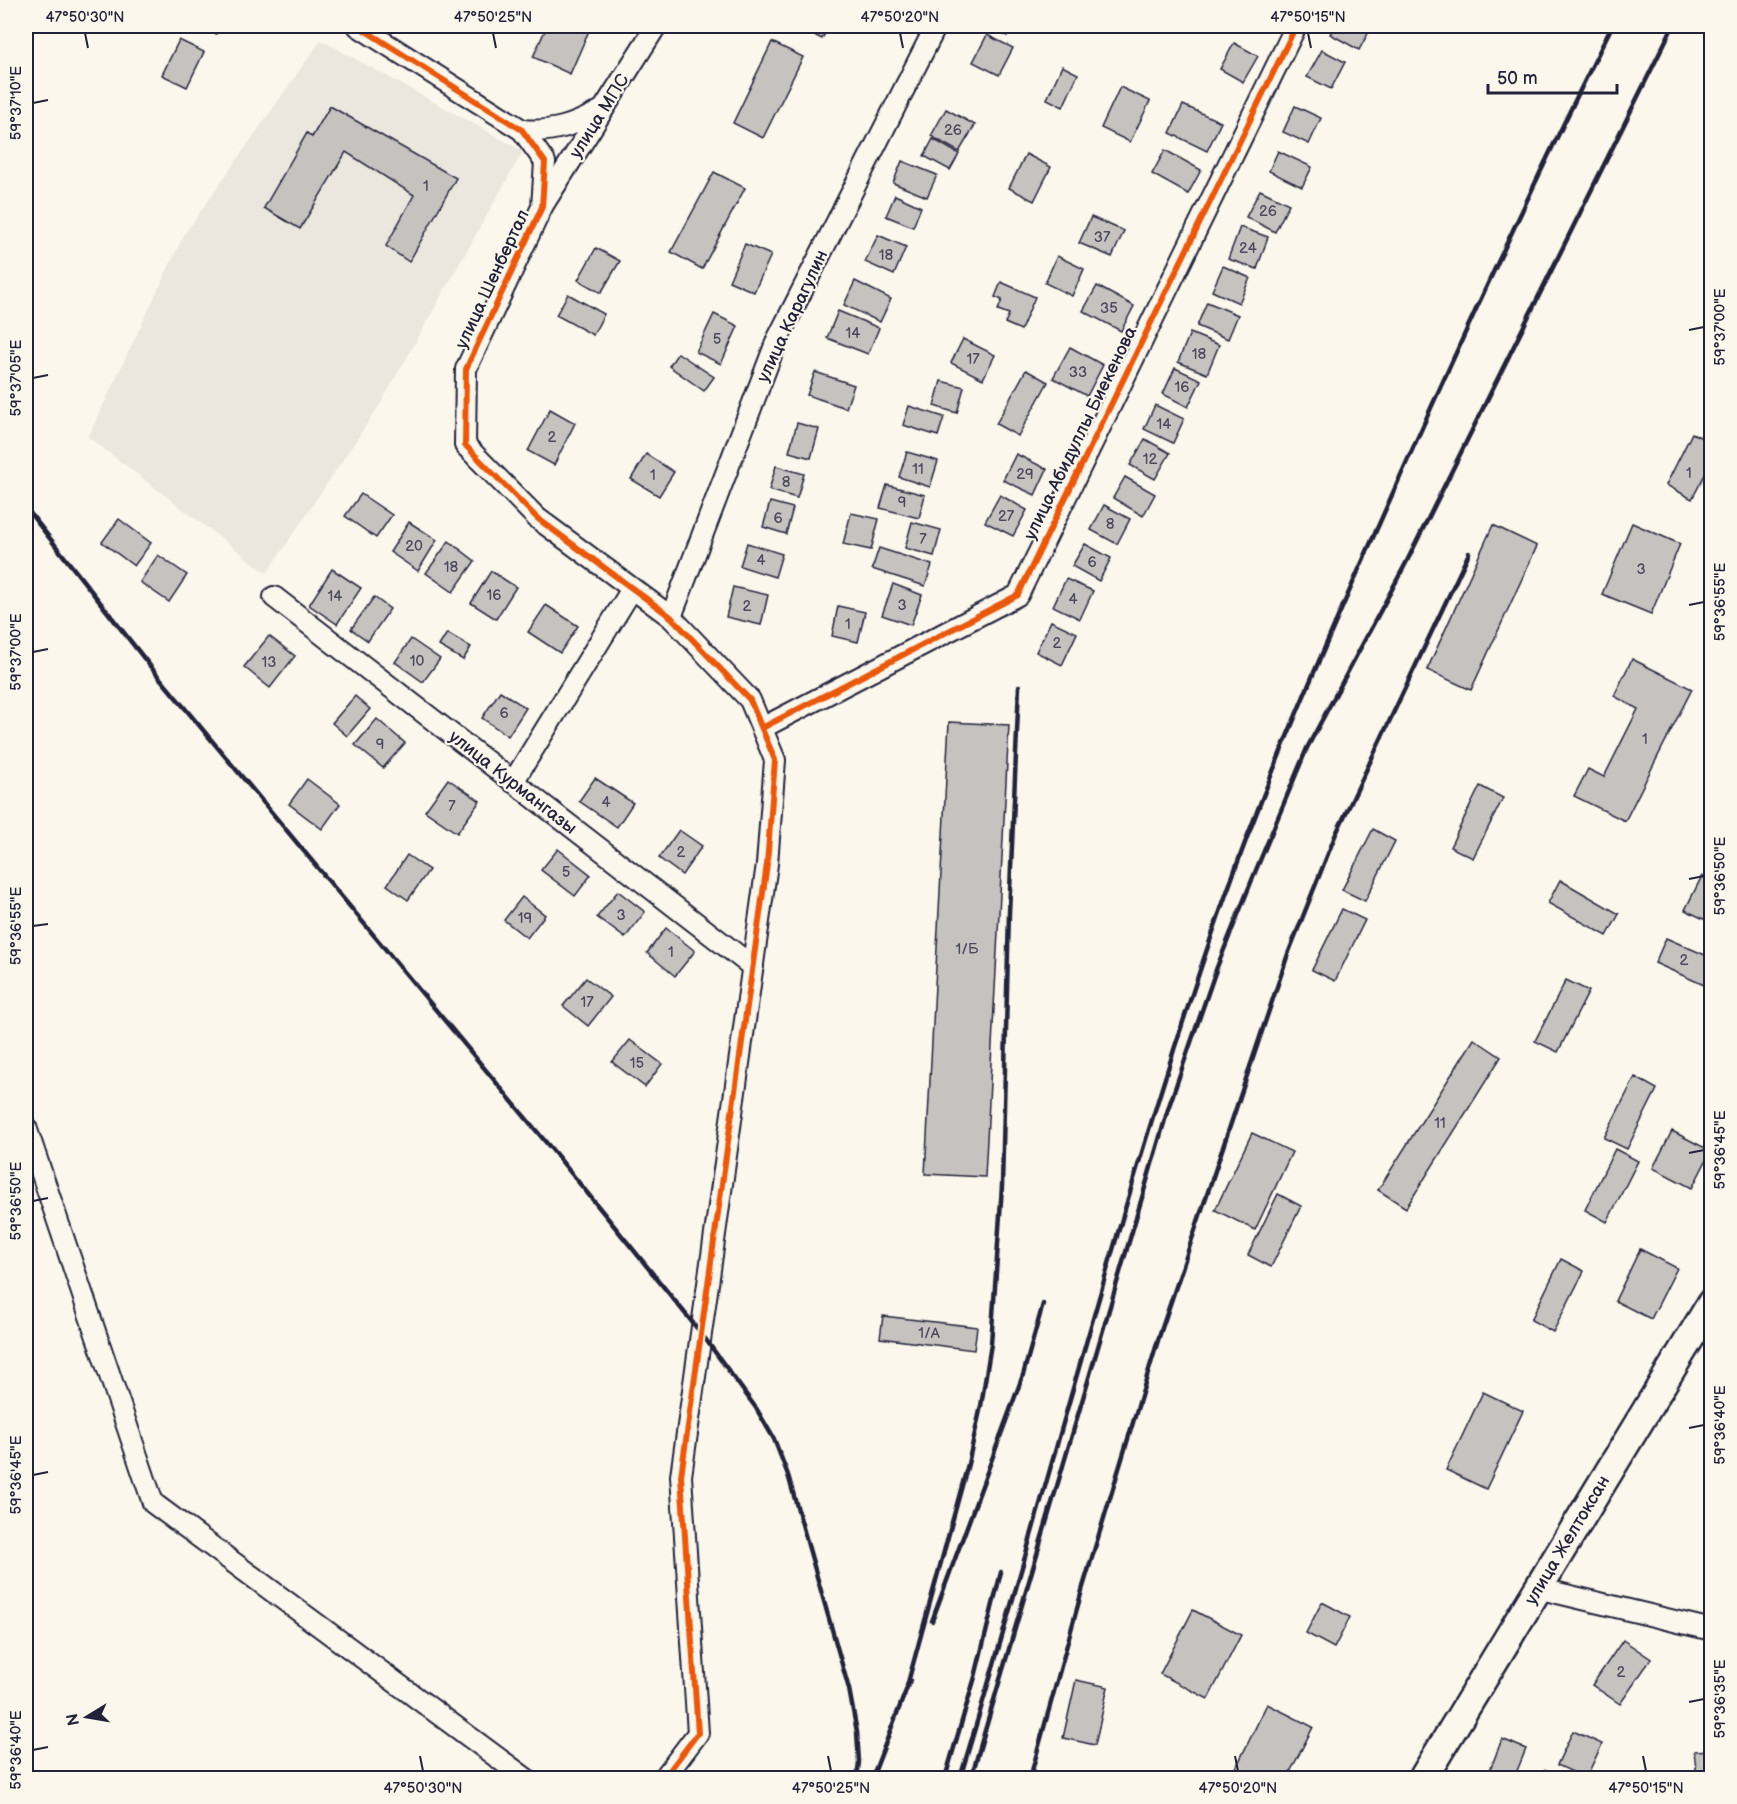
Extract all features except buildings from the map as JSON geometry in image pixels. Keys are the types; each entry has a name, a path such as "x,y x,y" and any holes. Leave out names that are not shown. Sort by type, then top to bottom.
{"main road":[{"name":"улица Желтоксан","path":"1423,1779 1712,1302"}],"street":[{"name":"улица Шенбертал","path":"358,26 522,130 545,162 542,207 466,369 465,445 537,518 671,617 750,699 775,760 767,864 681,1476 698,1733 664,1779"},
{"name":"улица МПС","path":"542,207 656,26"},
{"name":"улица Карагулин","path":"671,617 777,340 936,26"},
{"name":"улица Абидуллы Биекенова","path":"762,728 1018,595 1296,26"},
{"path":"522,130 542,132 561,128 580,122 603,110"},
{"path":"513,782 632,589"},
{"name":"улица Курмангазы","path":"274,597 753,967"},
{"path":"26,1127 153,1503 525,1779"},
{"path":"1537,1588 1712,1630"}],"shaded area":[{"path":"321,40 523,151 381,403 267,573 88,437 184,235"}],"railway":[{"path":"960,1778 1152,1120 1186,1011 1242,850 1305,693 1422,428 1528,197 1612,26"},
{"path":"971,1778 1169,1106 1217,967 1307,748 1406,563 1673,26"},
{"path":"26,508 154,671 554,1152 701,1333 756,1408 774,1439 788,1475 849,1689 857,1732 859,1762 857,1778"},
{"path":"1030,1778 1083,1587 1159,1337 1288,954 1335,836 1469,553"},
{"path":"907,1686 968,1464 981,1406 991,1344 1002,1186 1009,913 1019,686"},
{"path":"932,1621 1023,1375 1043,1304"},
{"path":"945,1778 975,1677 1001,1572"},
{"path":"872,1778 910,1680"}],"cycle path":[{"path":"358,26 522,130 545,162 542,207 466,369 465,445 537,518 671,617 750,700 775,760 767,864 681,1476 698,1733 664,1778"},
{"path":"762,728 1018,595 1296,26"}]}
